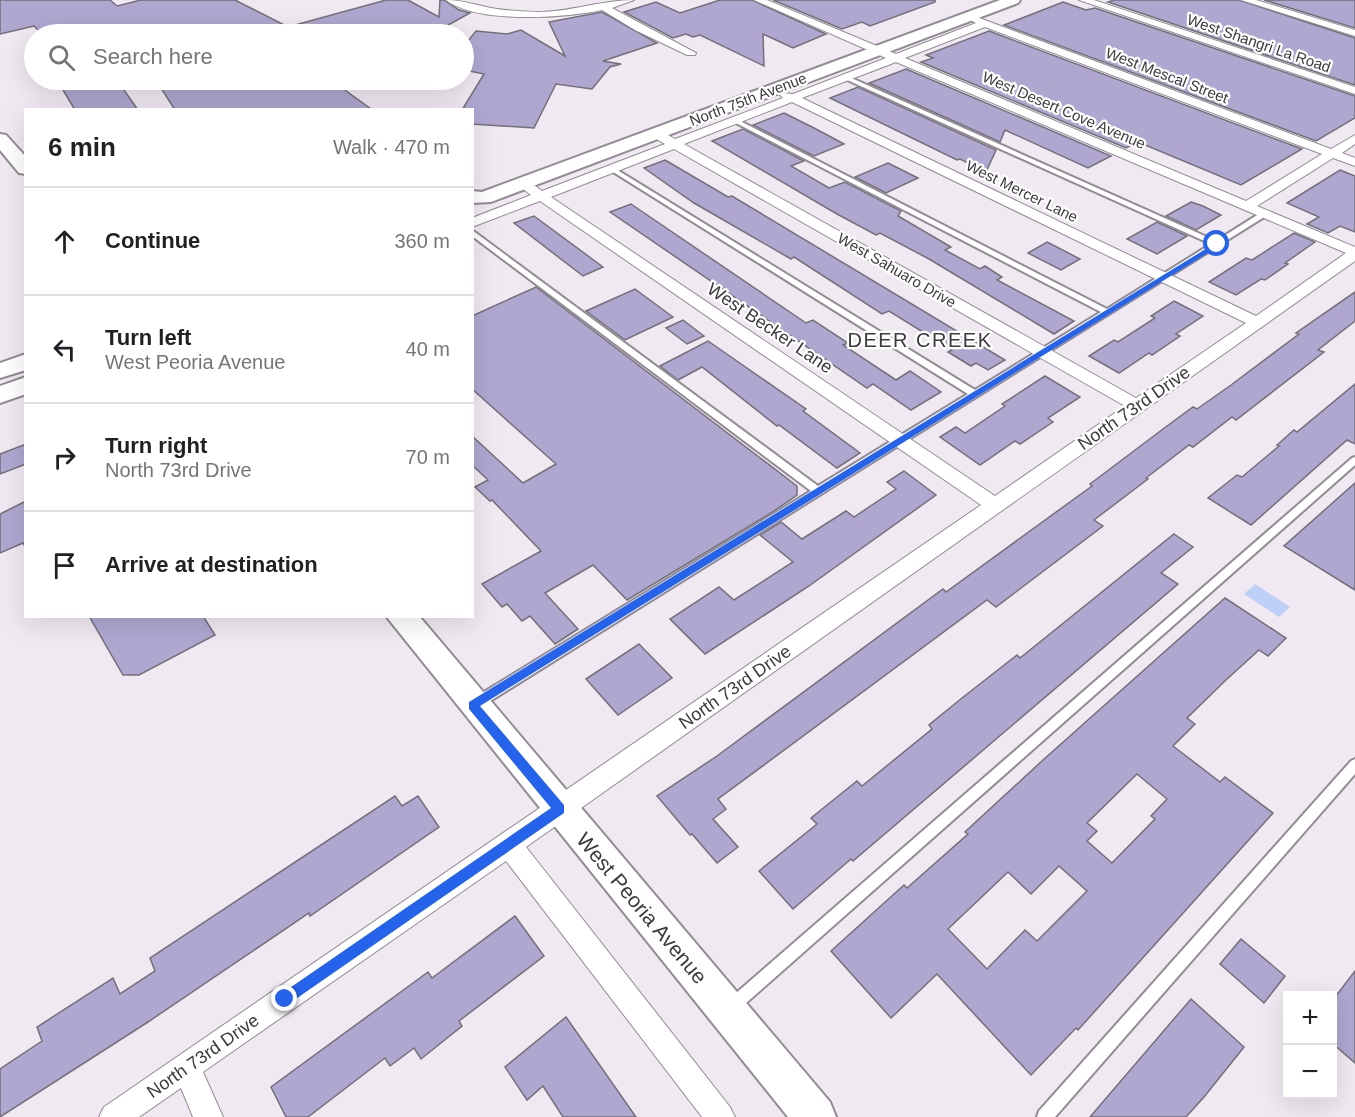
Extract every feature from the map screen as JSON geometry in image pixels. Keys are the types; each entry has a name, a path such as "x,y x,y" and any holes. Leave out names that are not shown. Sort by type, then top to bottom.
{"main road":[{"name":"North 75th Avenue","path":"476,202 1013,0"},
{"path":"0,139 24,167"},
{"path":"0,371 24,362"},
{"path":"0,395 24,387"},
{"name":"West Peoria Avenue","path":"403,618 814,1117"}],"street":[{"path":"451,0 482,9 518,14 570,12 604,7 628,0"},
{"name":"West Desert Cove Avenue","path":"759,0 1355,253"},
{"name":"West Shangri La Road","path":"1084,0 1355,91"},
{"path":"1246,0 1355,33"},
{"path":"604,7 639,28 691,53"},
{"name":"West Mescal Street","path":"968,17 1355,162"},
{"name":"North 75th Avenue","path":"474,222 985,23"},
{"name":"West Mercer Lane","path":"774,90 1256,322"},
{"name":"West Sahuaro Drive","path":"657,134 1137,406"},
{"path":"1247,206 1355,139"},
{"name":"West Becker Lane","path":"522,183 995,505"},
{"name":"North 73rd Drive","path":"114,1117 1355,253"},
{"path":"509,844 720,1117"},
{"path":"186,1067 208,1117"}],"lane":[{"path":"847,78 1217,244"},
{"path":"736,121 1107,312"},
{"path":"612,169 975,394"},
{"path":"473,705 1265,214"},
{"path":"474,233 819,492"},
{"path":"727,1010 1355,460"},
{"path":"1045,1117 1355,765"}],"water":[{"path":"1255,584 1290,607 1279,617 1244,594"}],"building":[{"path":"0,0 110,0 117,6 141,0 235,0 282,24 24,24 24,28 0,34"},
{"path":"386,0 408,0 439,17 440,0 444,0 459,10 470,13 450,24 299,24"},
{"path":"720,0 752,0 826,34 793,48 763,34 764,66 700,35 693,37 686,34 673,38 624,12 656,2 680,13"},
{"path":"773,0 935,0 935,2 870,26 862,22 842,29"},
{"path":"1114,0 1239,0 1355,38 1355,85 1108,2"},
{"path":"1264,0 1355,0 1355,28"},
{"path":"1063,2 1086,10 1095,8 1355,96 1355,118 1316,141 1004,25"},
{"path":"602,12 657,43 603,61 621,64 610,67 592,89 556,84 534,128 474,124 474,108 463,108 484,74 474,72 474,34 476,31 507,34 521,30 565,56 549,22"},
{"path":"989,31 1302,149 1241,185 1138,142 1126,148 921,62 933,58 926,55"},
{"path":"906,69 1111,156 1088,168 1005,130 1000,142 869,83"},
{"path":"858,87 996,150 986,172 830,98"},
{"path":"63,90 124,90 137,108 74,108"},
{"path":"162,90 345,90 370,108 174,108"},
{"path":"784,113 844,144 814,156 753,125"},
{"path":"743,129 804,161 791,166 829,188 845,182 901,211 898,216 951,247 945,250 980,269 985,266 1002,277 997,280 1074,321 1054,334 929,259 880,233 876,235 837,214 712,141"},
{"path":"665,160 728,197 732,196 1005,360 988,370 976,363 971,366 948,352 952,350 889,311 882,314 794,257 791,259 694,203 644,168"},
{"path":"888,163 918,178 886,193 855,177"},
{"path":"1340,170 1355,176 1355,232 1340,226 1328,233 1307,224 1319,217 1287,203"},
{"path":"1191,202 1221,215 1196,230 1166,216"},
{"path":"631,204 806,323 813,320 848,343 843,345 896,380 910,371 941,392 911,410 873,384 867,388 610,212"},
{"path":"534,216 603,267 583,276 514,223"},
{"path":"1157,222 1187,236 1157,254 1127,239"},
{"path":"1294,233 1315,242 1265,280 1261,279 1236,295 1209,282 1246,258 1252,260"},
{"path":"1047,242 1080,259 1061,270 1028,253"},
{"path":"536,287 797,486 797,495 627,600 593,565 545,593 578,629 555,644 530,616 522,621 507,604 502,607 482,584 541,551 492,500 490,501 475,487 488,480 474,467 474,438 523,483 556,464 474,391 474,315"},
{"path":"635,289 673,317 625,340 586,311"},
{"path":"1355,292 1355,321 1318,350 1324,352 1236,420 1232,417 1193,447 1189,445 1146,478 1148,479 1094,520 1103,526 996,607 987,600 718,799 726,809 713,819 738,847 717,863 657,796 717,756 943,589 946,592 1092,486 1090,484 1163,429 1193,407 1197,409 1231,385 1299,334 1296,333"},
{"path":"1174,301 1203,316 1176,334 1180,336 1152,355 1149,353 1119,373 1089,356 1114,340 1118,342 1155,318 1151,316"},
{"path":"683,320 704,336 687,344 666,328"},
{"path":"708,341 806,409 803,411 860,453 837,468 779,425 777,426 702,367 678,380 660,366"},
{"path":"1045,376 1080,397 1048,418 1053,422 1020,444 1015,441 980,465 940,437 956,427 965,433 1005,406 1002,404"},
{"path":"1355,384 1355,444 1347,440 1251,525 1208,498 1237,475 1242,477 1279,446 1277,445 1294,430 1297,432"},
{"path":"24,445 24,465 0,474 0,454"},
{"path":"904,471 936,495 809,586 705,654 670,619 719,587 734,600 793,562 760,535 781,522 802,539 846,511 854,517 896,489 887,482"},
{"path":"1355,483 1355,590 1284,546"},
{"path":"24,502 24,545 23,543 0,553 0,514"},
{"path":"1174,534 1193,547 1161,573 1178,584 853,861 851,859 793,909 759,871 817,824 811,818 857,781 862,786 932,729 929,725 962,698 1017,655 1020,658"},
{"path":"1225,598 1286,638 1268,656 1259,650 1226,680 1187,718 1195,724 1173,746 1220,782 1225,777 1273,813 1078,1030 1076,1028 1031,1075 937,974 891,1018 831,951 904,885 907,888 968,834 965,832","holes":["1137,774 1167,799 1151,816 1155,819 1112,863 1087,841 1097,831 1087,823","1059,866 1087,891 1037,941 1025,930 987,969 948,929 1008,872 1031,894"]},
{"path":"90,618 204,618 215,635 139,675 123,675"},
{"path":"639,644 672,678 618,715 586,679"},
{"path":"395,796 402,806 418,796 439,827 310,916 309,913 148,1022 0,1117 0,1069 42,1041 37,1027 113,978 120,994 155,971 150,958"},
{"path":"515,916 544,956 459,1021 462,1026 421,1059 414,1048 390,1066 385,1058 308,1117 286,1117 271,1087 428,972 432,978"},
{"path":"1241,939 1285,976 1264,1003 1220,964"},
{"path":"1355,971 1355,1063 1337,1047 1337,994"},
{"path":"1191,999 1244,1047 1204,1097 1186,1117 1090,1117"},
{"path":"566,1017 636,1117 563,1117 543,1086 527,1100 505,1067"}],"district":[{"name":"DEER CREEK","path":"920,340"}],"route":[{"path":"285,999 559,809 473,705 1217,244"}]}
